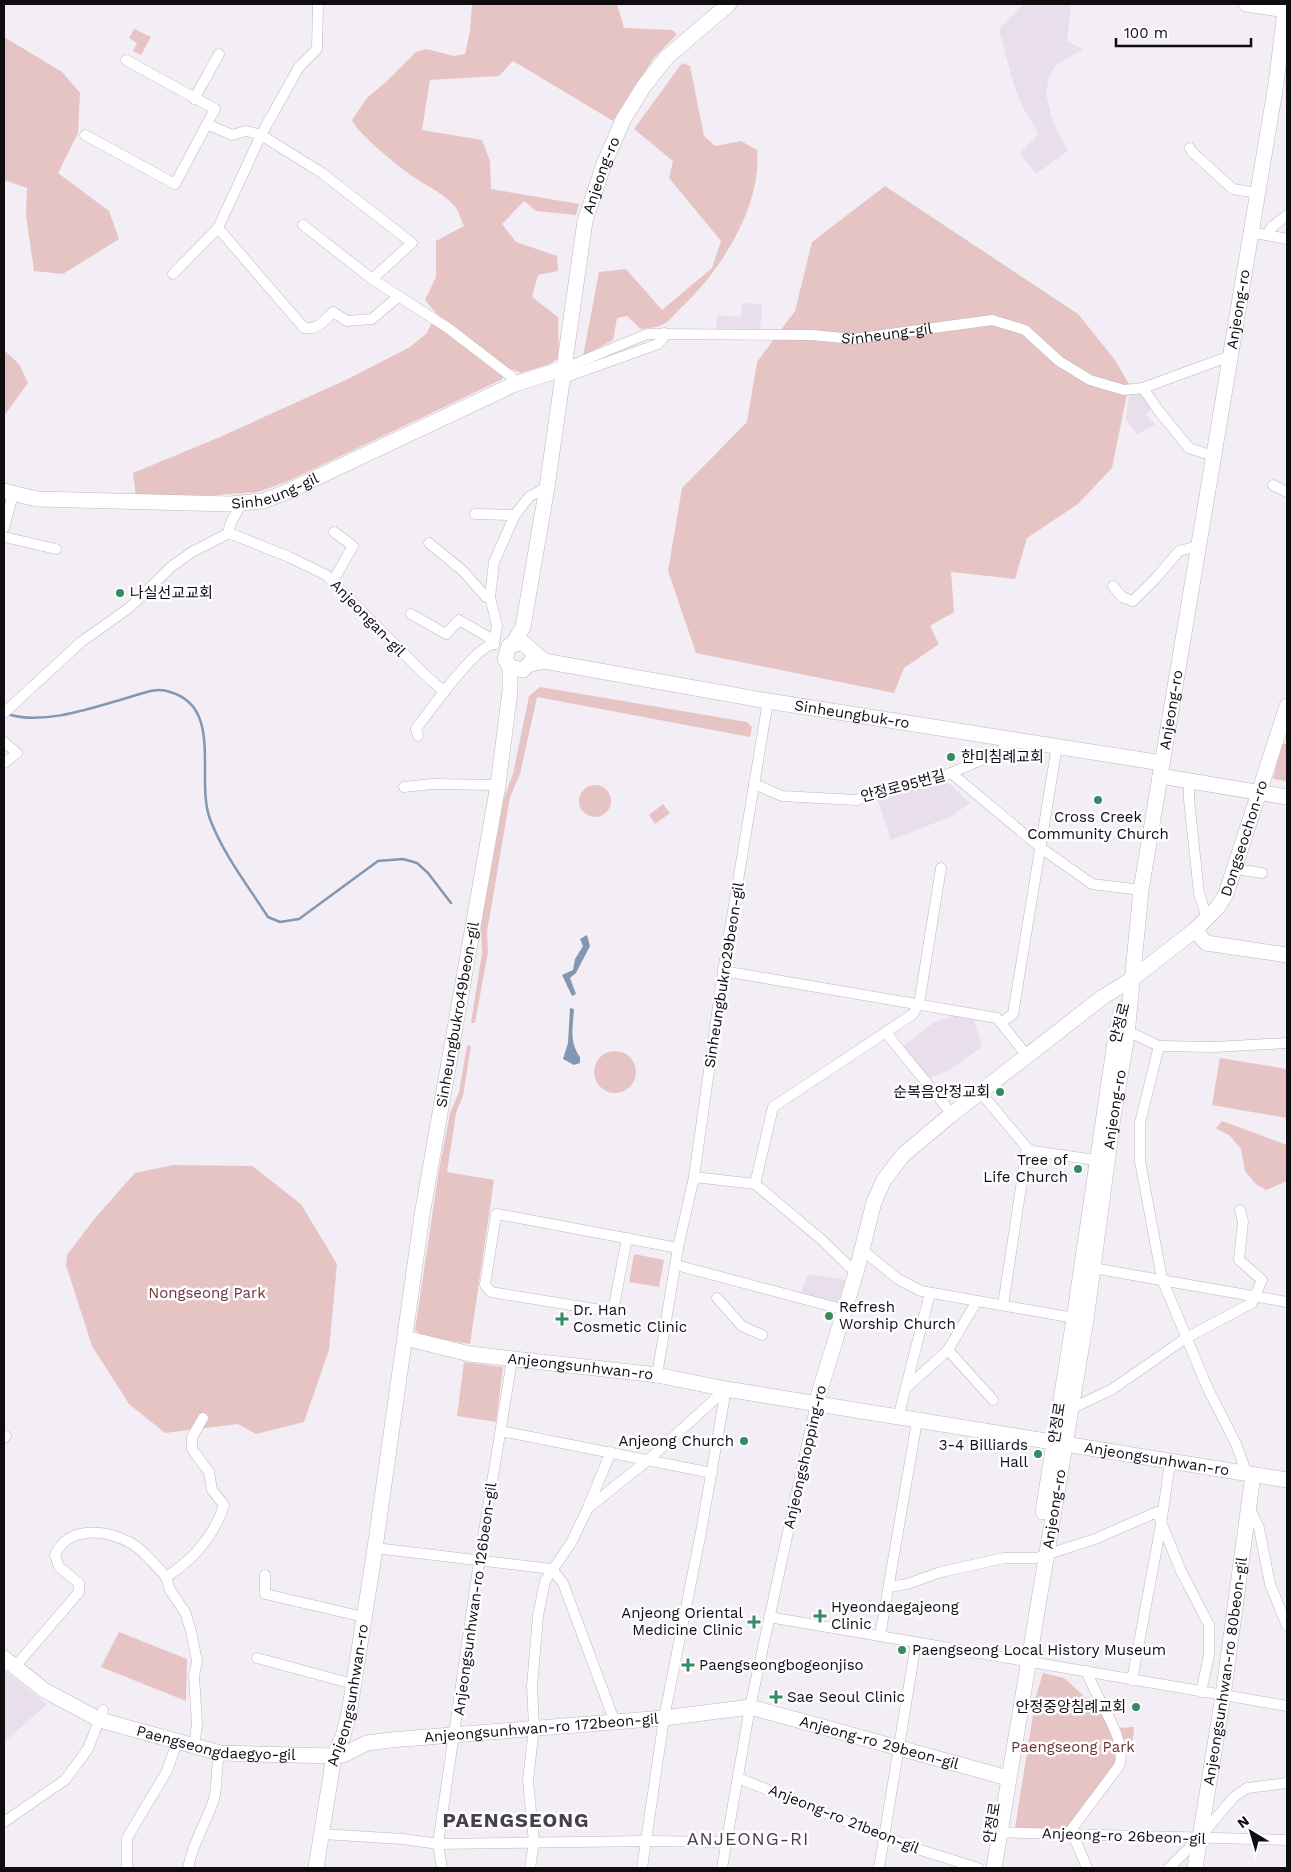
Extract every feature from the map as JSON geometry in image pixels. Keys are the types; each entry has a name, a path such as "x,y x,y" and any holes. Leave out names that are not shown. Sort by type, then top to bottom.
{"street":[{"path":"173,274 218,228 261,135 300,67 317,49 318,4"},
{"name":"Anjeong-ro","path":"547,487 585,221 604,164 623,120 644,86 666,57 691,34 729,4"},
{"name":"Anjeong-ro","path":"1024,1661 1080,1319 1102,1161 1127,1035 1141,890 1251,232 1282,85 1286,8 1246,4"},
{"path":"194,98 219,54"},
{"path":"85,135 175,184 215,110 126,60"},
{"path":"207,124 232,135 246,131 261,135 322,173 412,243 372,279"},
{"path":"1190,148 1232,189 1258,193"},
{"path":"1267,235 1272,226 1287,215"},
{"path":"303,225 372,279 478,351 512,378 515,384"},
{"path":"218,228 304,328 311,329 319,326 333,312 347,322 372,319 399,296"},
{"path":"1251,232 1287,239"},
{"name":"Sinheung-gil","path":"4,528 8,493 37,499 98,502 240,504 263,501 284,493 515,384 563,378 647,334 812,335 853,339 992,320 1010,323 1025,330 1059,361 1090,380 1124,390 1143,388 1230,356"},
{"path":"1143,388 1189,448 1213,456"},
{"path":"1273,485 1287,492"},
{"path":"517,654 498,625 490,597 494,562 516,515 529,497 547,487"},
{"name":"Sinheungbukro49beon-gil","path":"406,1338 422,1215 498,785 510,691 547,487"},
{"path":"6,711 81,642 129,608 171,567 192,552 229,533 230,520 238,512 240,504"},
{"path":"475,514 516,515"},
{"path":"333,581 353,546 334,532"},
{"name":"Anjeongan-gil","path":"229,533 290,557 333,581 411,661 440,688 446,689"},
{"path":"4,537 56,548"},
{"path":"429,543 463,571 486,597 490,597"},
{"path":"1114,586 1122,597 1133,601 1179,551 1198,546"},
{"path":"411,614 446,634 459,620 517,654"},
{"path":"418,736 416,729 446,689 484,646 517,654"},
{"name":"Sinheungbuk-ro","path":"517,654 768,701 1057,746 1161,769 1189,781 1287,797"},
{"name":"Sinheungbukro29beon-gil","path":"657,1375 678,1248 694,1177 723,971 768,701"},
{"name":"Dongseochon-ro","path":"1132,979 1195,930 1207,919 1226,894 1282,738 1287,706"},
{"name":"안정로95번길","path":"754,784 782,796 856,800 876,792 924,782 951,773 997,753 1016,740"},
{"path":"4,742 16,753 4,763"},
{"path":"1001,1023 1013,1014 1057,746"},
{"path":"951,773 1041,848 1092,884 1141,890"},
{"path":"1189,781 1188,800 1199,893 1207,919"},
{"path":"404,786 434,784 498,785"},
{"path":"755,1184 773,1107 913,1014 919,1004 941,868"},
{"path":"1235,870 1262,873"},
{"path":"1195,930 1206,943 1287,955"},
{"path":"723,971 997,1018 1028,1057"},
{"name":"Anjeongshopping-ro","path":"722,1868 750,1707 816,1403 856,1273 874,1202 884,1180 903,1155 952,1114 1103,997 1132,979"},
{"name":"안정로","path":"1102,1161 1117,1028 1132,979"},
{"path":"886,1033 952,1114"},
{"path":"1127,1035 1136,1035 1159,1046 1214,1047 1287,1043"},
{"path":"1159,1046 1140,1124 1140,1161 1162,1279 1208,1389 1250,1475"},
{"path":"981,1093 1027,1148 1033,1151 1102,1161"},
{"path":"1003,1305 1027,1148"},
{"path":"694,1177 755,1184 856,1273"},
{"path":"1065,1410 1111,1390 1186,1338 1252,1303 1262,1280 1239,1260 1243,1221 1240,1210"},
{"path":"627,1238 614,1306 607,1311 491,1292 486,1285 496,1214 627,1238 678,1248"},
{"path":"862,1250 898,1279 930,1293 1080,1319"},
{"path":"676,1265 845,1310"},
{"path":"1086,1266 1287,1302"},
{"path":"898,1418 930,1293"},
{"path":"717,1298 742,1326 762,1335"},
{"path":"906,1388 948,1350 977,1301"},
{"name":"Anjeongsunhwan-ro","path":"316,1868 327,1834 340,1751 349,1714 406,1338 470,1354 657,1375 726,1389 898,1418 1060,1442 1170,1462 1287,1480"},
{"path":"948,1350 993,1400"},
{"name":"Anjeongsunhwan-ro 126beon-gil","path":"442,1868 438,1844 479,1561 512,1360"},
{"path":"588,1508 648,1460 726,1389"},
{"path":"642,1868 664,1718 712,1473 726,1389"},
{"path":"166,1577 188,1559 209,1537 224,1505 212,1490 209,1472 192,1449 192,1437 203,1418"},
{"path":"880,1636 917,1420"},
{"path":"501,1431 712,1473"},
{"path":"530,1868 534,1842 528,1781 534,1727 532,1686 538,1616 546,1581 552,1569 571,1543 611,1452"},
{"path":"1132,1680 1161,1525 1170,1462"},
{"name":"Anjeongsunhwan-ro 80beon-gil","path":"1195,1868 1223,1696 1249,1506 1250,1475"},
{"path":"1249,1506 1259,1528 1270,1584 1287,1626"},
{"path":"889,1587 906,1584 942,1572 1004,1558 1041,1555 1095,1539 1157,1512 1161,1525 1209,1625 1209,1655 1201,1692"},
{"path":"12,1662 79,1592 79,1583 59,1566 55,1556 59,1547 71,1536 92,1532 130,1542 166,1577 170,1590 185,1612 195,1648 195,1742"},
{"path":"375,1548 552,1569 563,1583 614,1720"},
{"path":"265,1575 265,1594 364,1617"},
{"path":"769,1617 1287,1706"},
{"path":"879,1868 916,1643"},
{"name":"Paengseongdaegyo-gil","path":"4,1645 12,1662 44,1690 102,1715 177,1742 195,1742 220,1753 340,1751"},
{"path":"257,1658 353,1684"},
{"name":"안정로","path":"985,1868 996,1832 1024,1661"},
{"path":"1087,1671 1115,1732 1122,1760 1120,1766 1070,1830 1088,1868"},
{"name":"Anjeongsunhwan-ro 172beon-gil","path":"340,1751 367,1743 614,1720 664,1718 750,1707"},
{"name":"Anjeong-ro 29beon-gil","path":"750,1707 1004,1777"},
{"path":"4,1822 65,1780 88,1749 102,1715 195,1742 340,1751"},
{"path":"127,1868 127,1838 167,1771 177,1742"},
{"path":"188,1868 192,1848 214,1799 218,1782 220,1753"},
{"name":"Anjeong-ro 21beon-gil","path":"738,1778 884,1836 978,1868"},
{"path":"1169,1868 1199,1838 1234,1797 1247,1788 1287,1783"},
{"path":"994,1868 996,1832"},
{"name":"Anjeong-ro 26beon-gil","path":"996,1832 1287,1840"},
{"path":"326,1868 327,1834 403,1839 438,1844 646,1841 727,1842"}],"shaded area":[{"path":"1024,4 1071,4 1067,41 1083,49 1056,65 1049,75 1046,95 1053,122 1068,151 1036,174 1020,153 1039,134 1022,106 1013,82 999,29"},
{"path":"742,303 762,304 760,332 716,330 717,315 741,317"},
{"path":"1141,393 1152,409 1146,414 1155,425 1137,434 1126,420 1129,395"},
{"path":"944,779 970,803 950,817 891,840 876,795"},
{"path":"952,1016 974,1020 982,1047 946,1072 929,1078 902,1047 933,1023"},
{"path":"808,1274 846,1280 838,1305 801,1293"},
{"path":"4,1670 47,1704 4,1742"}],"green space":[{"path":"472,4 617,4 624,28 672,30 677,34 653,59 613,121 513,61 499,76 430,80 422,130 482,140 490,161 491,189 579,204 576,215 536,211 524,201 502,224 516,242 557,256 558,271 538,275 532,297 558,317 559,358 550,364 521,373 511,369 501,380 286,482 258,492 204,496 136,496 133,473 220,437 348,379 410,347 427,333 436,313 425,300 436,277 436,241 464,226 457,210 448,199 418,180 392,160 362,134 352,120 367,98 416,52 426,49 454,56 465,54 470,31"},
{"path":"134,29 151,37 141,55 133,51 137,43 129,38"},
{"path":"4,37 62,72 80,93 78,133 58,173 109,211 119,239 63,274 34,271 26,215 27,188 4,180"},
{"path":"682,63 690,66 704,136 715,146 741,141 757,150 757,171 746,214 725,255 712,274 669,320 659,326 641,329 627,316 617,318 613,340 583,356 599,272 626,269 662,310 712,268 721,241 669,178 673,161 634,129"},
{"path":"885,186 1078,314 1115,360 1129,384 1112,468 1078,504 1027,538 1015,579 951,572 954,612 930,626 939,644 904,668 894,693 696,653 668,571 682,488 747,422 757,362 795,311 812,242"},
{"path":"4,350 19,364 28,383 4,416"},
{"path":"540,687 747,722 752,727 750,737 537,697 520,774 510,797 487,932 488,952 475,1023 471,1023 482,953 481,924 504,798 513,774 529,696"},
{"path":"1282,744 1287,744 1287,781 1273,779"},
{"path":"595,785 606,790 611,801 606,812 595,817 584,812 579,801 584,790"},
{"path":"663,804 670,813 655,824 649,815"},
{"path":"467,1045 471,1046 463,1096 456,1113 447,1172 494,1180 470,1344 422,1336 415,1330 439,1170 450,1113 459,1092"},
{"path":"619,1051 627,1054 633,1060 636,1072 633,1084 627,1090 611,1093 603,1090 597,1084 594,1068 597,1060 603,1054"},
{"path":"1220,1058 1287,1069 1287,1118 1212,1105"},
{"path":"1222,1121 1287,1145 1287,1181 1266,1190 1257,1185 1245,1171 1241,1149 1230,1136 1216,1128"},
{"name":"Nongseong Park","path":"173,1165 252,1166 301,1204 337,1264 329,1350 304,1422 256,1434 238,1424 165,1433 129,1404 92,1346 66,1265 67,1255 95,1218 135,1173"},
{"path":"634,1254 664,1260 659,1287 629,1282"},
{"path":"464,1362 503,1367 496,1422 457,1416"},
{"path":"119,1632 187,1659 186,1701 101,1667"},
{"name":"Paengseong Park","path":"1043,1673 1064,1678 1119,1728 1134,1727 1133,1739 1064,1831 1015,1828 1036,1696"}],"water":[{"path":"587,935 590,946 576,973 570,978 576,994 572,996 562,975 573,970 575,959 583,946 580,939"},
{"path":"570,1008 574,1009 573,1040 580,1057 580,1063 574,1065 563,1059 568,1043"}],"waterway":[{"path":"8,714 22,717 53,717 155,690 170,692 187,700 197,713 202,728 205,746 206,803 210,819 229,857 268,917 280,922 299,919 378,861 403,859 417,863 428,873 451,903"}],"place":[{"name":"나실선교교회","path":"120,593"},
{"name":"한미침례교회","path":"951,757"},
{"name":"Cross Creek Community Church","path":"1098,800"},
{"name":"순복음안정교회","path":"1000,1092"},
{"name":"Tree of Life Church","path":"1078,1169"},
{"name":"Refresh Worship Church","path":"829,1316"},
{"name":"Dr. Han Cosmetic Clinic","path":"562,1319"},
{"name":"Anjeong Church","path":"744,1441"},
{"name":"3-4 Billiards Hall","path":"1038,1454"},
{"name":"Hyeondaegajeong Clinic","path":"820,1616"},
{"name":"Anjeong Oriental Medicine Clinic","path":"754,1622"},
{"name":"Paengseong Local History Museum","path":"902,1650"},
{"name":"Paengseongbogeonjiso","path":"688,1665"},
{"name":"Sae Seoul Clinic","path":"776,1697"},
{"name":"안정중앙침례교회","path":"1136,1707"}],"district":[{"name":"PAENGSEONG","path":"516,1820"},
{"name":"ANJEONG-RI","path":"748,1839"}]}
